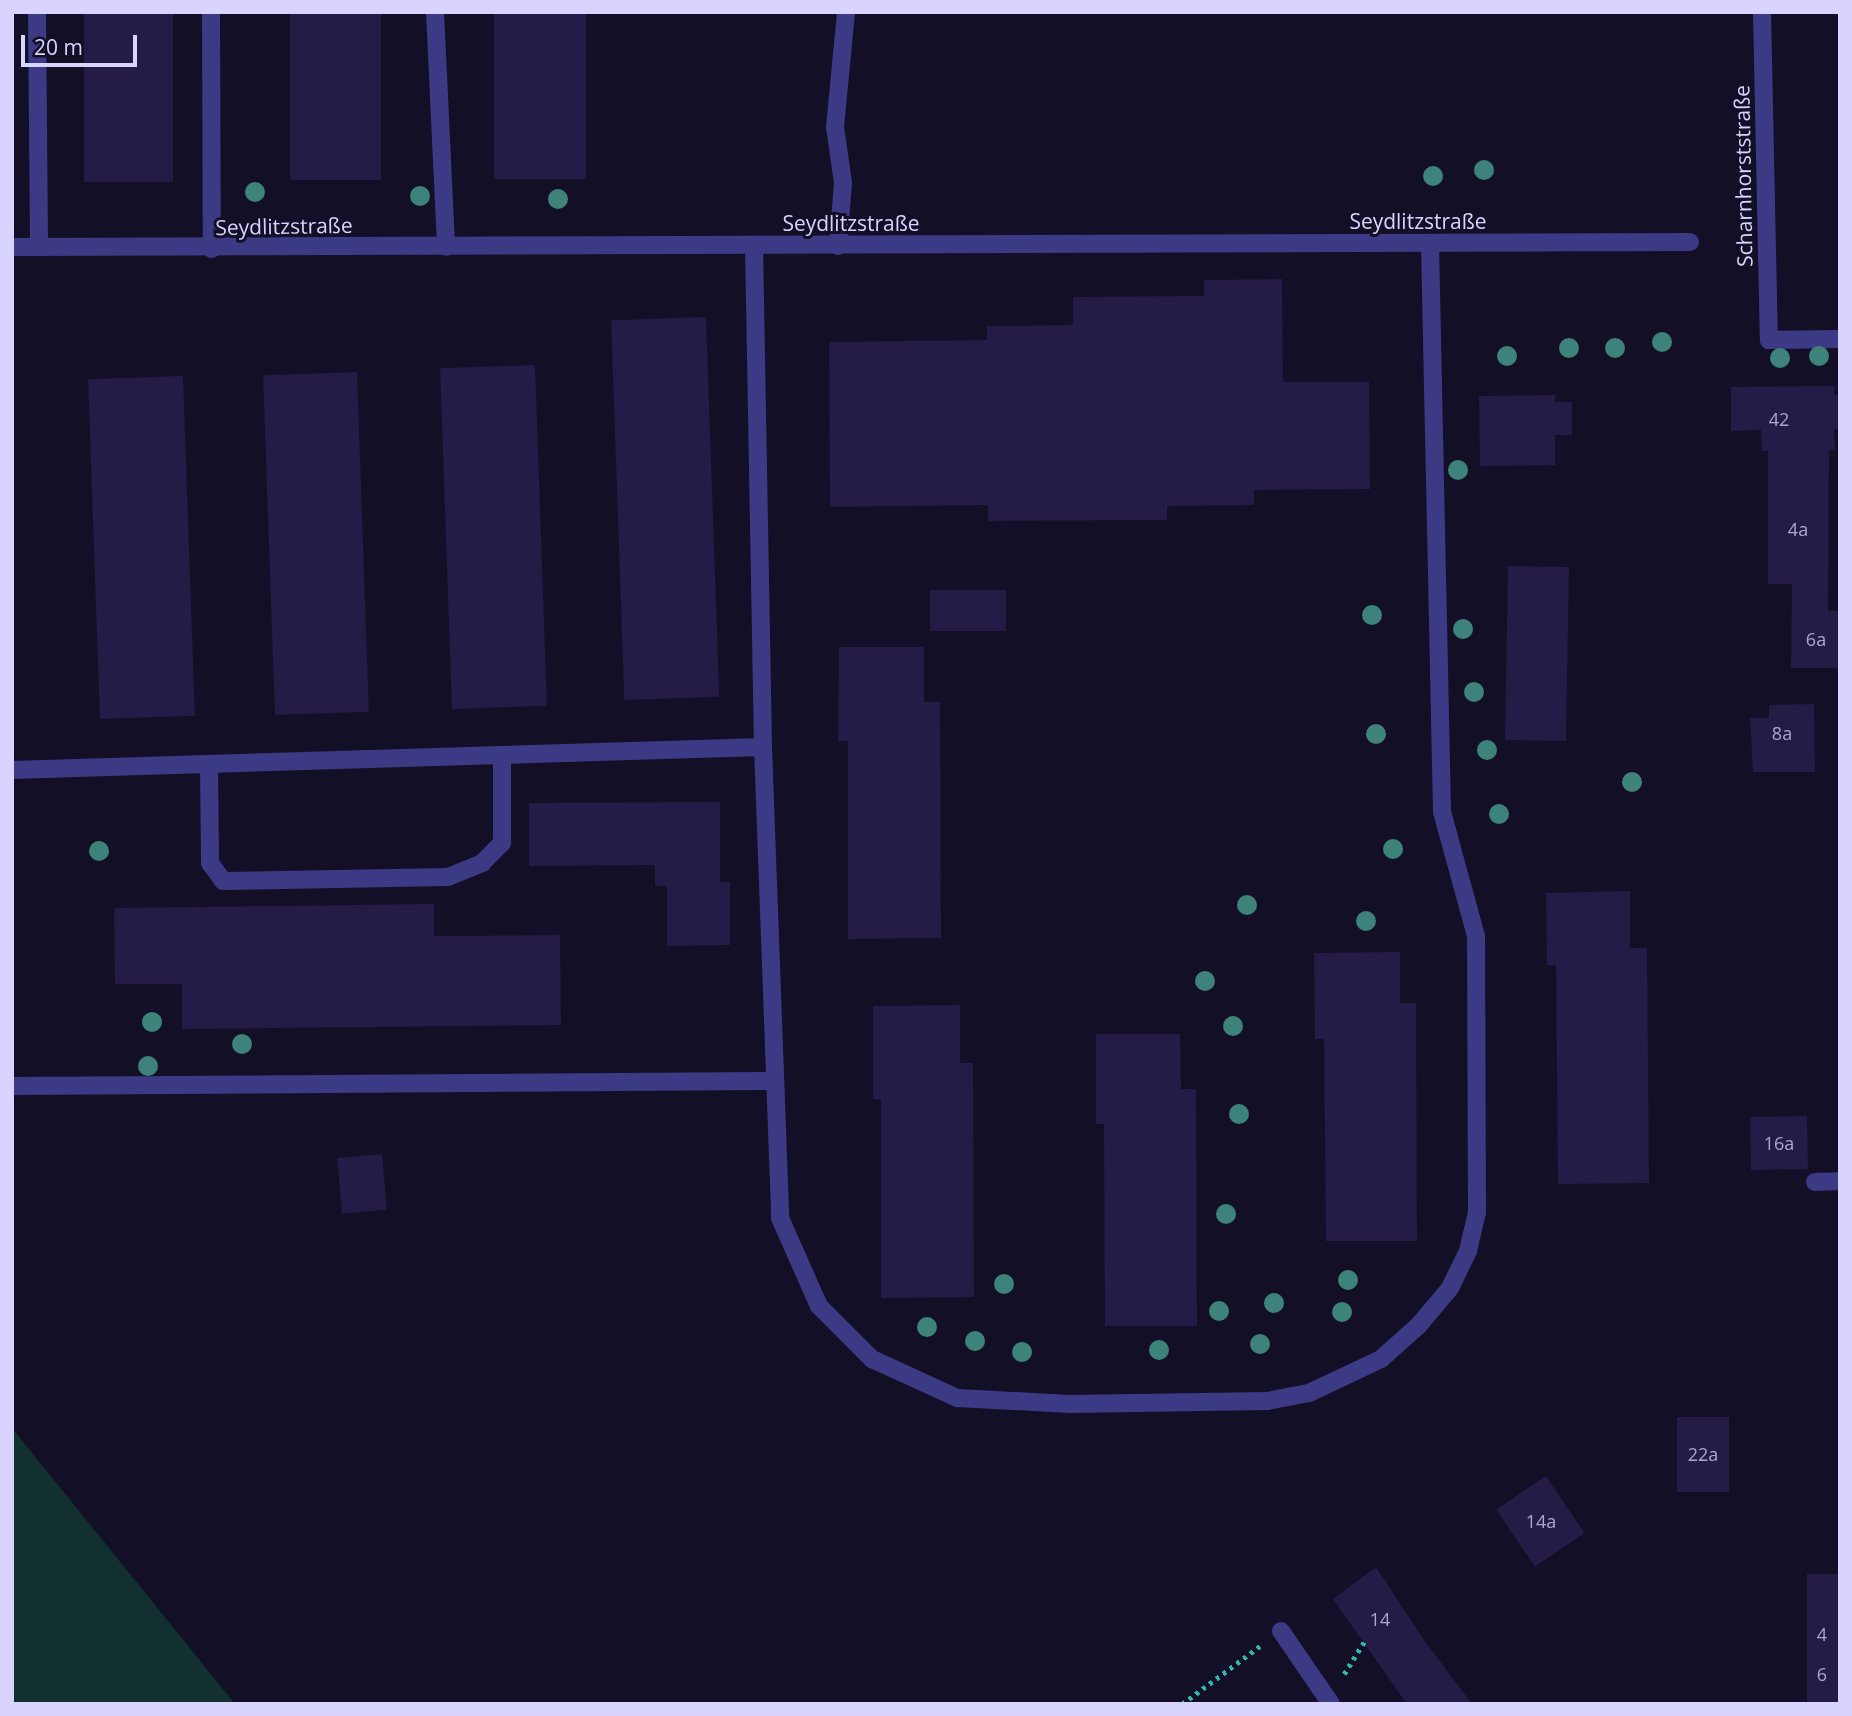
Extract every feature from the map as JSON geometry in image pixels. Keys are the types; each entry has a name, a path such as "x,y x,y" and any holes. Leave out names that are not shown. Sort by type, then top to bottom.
{"street":[{"path":"37,12 39,247"},
{"path":"211,12 212,249"},
{"path":"435,12 446,247"},
{"path":"838,246 843,183 835,127 846,12"},
{"name":"Scharnhorststraße","path":"1762,12 1769,340 1840,339"},
{"name":"Seydlitzstraße","path":"12,247 212,249 1690,242"},
{"path":"754,246 763,747 780,1218 820,1306 872,1359 957,1398 1070,1404 1254,1402 1309,1393 1381,1359 1450,1288 1468,1251 1477,1213 1476,936 1442,812 1430,244"},
{"path":"12,770 763,747"},
{"path":"209,764 210,863 223,881 448,877 482,863 502,843 502,755"},
{"path":"12,1086 773,1081"},
{"path":"1815,1182 1840,1181"},
{"path":"1281,1631 1331,1704"}],"path":[{"path":"1182,1704 1281,1631"}],"green space":[{"path":"12,1428 235,1704 12,1704"}],"building":[{"path":"84,12 173,12 173,182 84,182"},
{"path":"290,12 381,12 381,180 290,180"},
{"path":"494,12 586,12 586,179 494,179"},
{"path":"1282,279 1283,382 1369,382 1370,489 1254,490 1254,505 1167,506 1167,520 988,521 988,505 830,507 829,342 987,340 987,326 1073,325 1073,297 1204,296 1204,280"},
{"path":"706,317 719,697 624,700 611,320"},
{"path":"535,365 547,706 452,709 440,368"},
{"path":"357,372 369,712 275,715 263,375"},
{"path":"183,376 195,716 100,719 88,379"},
{"path":"1834,386 1834,395 1840,395 1840,429 1834,429 1835,450 1829,450 1828,611 1840,611 1840,668 1791,668 1792,584 1768,584 1768,451 1762,451 1761,430 1731,431 1731,387"},
{"path":"1555,395 1555,402 1572,402 1572,435 1555,435 1555,465 1480,466 1479,396"},
{"path":"1508,566 1569,567 1566,741 1505,740"},
{"path":"930,590 1006,590 1006,631 930,631"},
{"path":"839,647 924,647 924,702 940,702 941,938 848,939 848,741 838,741"},
{"path":"1814,704 1815,772 1753,772 1750,718 1769,718 1769,705"},
{"path":"720,802 720,882 730,882 730,945 667,946 667,886 655,886 655,865 529,866 529,803"},
{"path":"1630,891 1630,948 1647,948 1649,1183 1558,1184 1556,965 1547,965 1546,893"},
{"path":"434,904 434,936 560,935 561,1025 182,1029 182,984 115,984 114,908"},
{"path":"1400,952 1400,1003 1416,1003 1417,1241 1326,1241 1324,1039 1315,1039 1314,953"},
{"path":"960,1005 960,1063 973,1063 974,1297 881,1298 881,1099 873,1099 873,1006"},
{"path":"1096,1034 1180,1034 1181,1089 1196,1089 1197,1326 1105,1326 1104,1124 1096,1124"},
{"path":"1807,1116 1808,1169 1751,1170 1750,1117"},
{"path":"382,1154 387,1210 342,1214 337,1158"},
{"path":"1677,1417 1729,1417 1729,1492 1677,1492"},
{"path":"1546,1476 1585,1533 1535,1567 1496,1510"},
{"path":"1376,1567 1424,1640 1472,1704 1407,1704 1333,1599"},
{"path":"1807,1574 1840,1574 1840,1704 1807,1704"}]}
